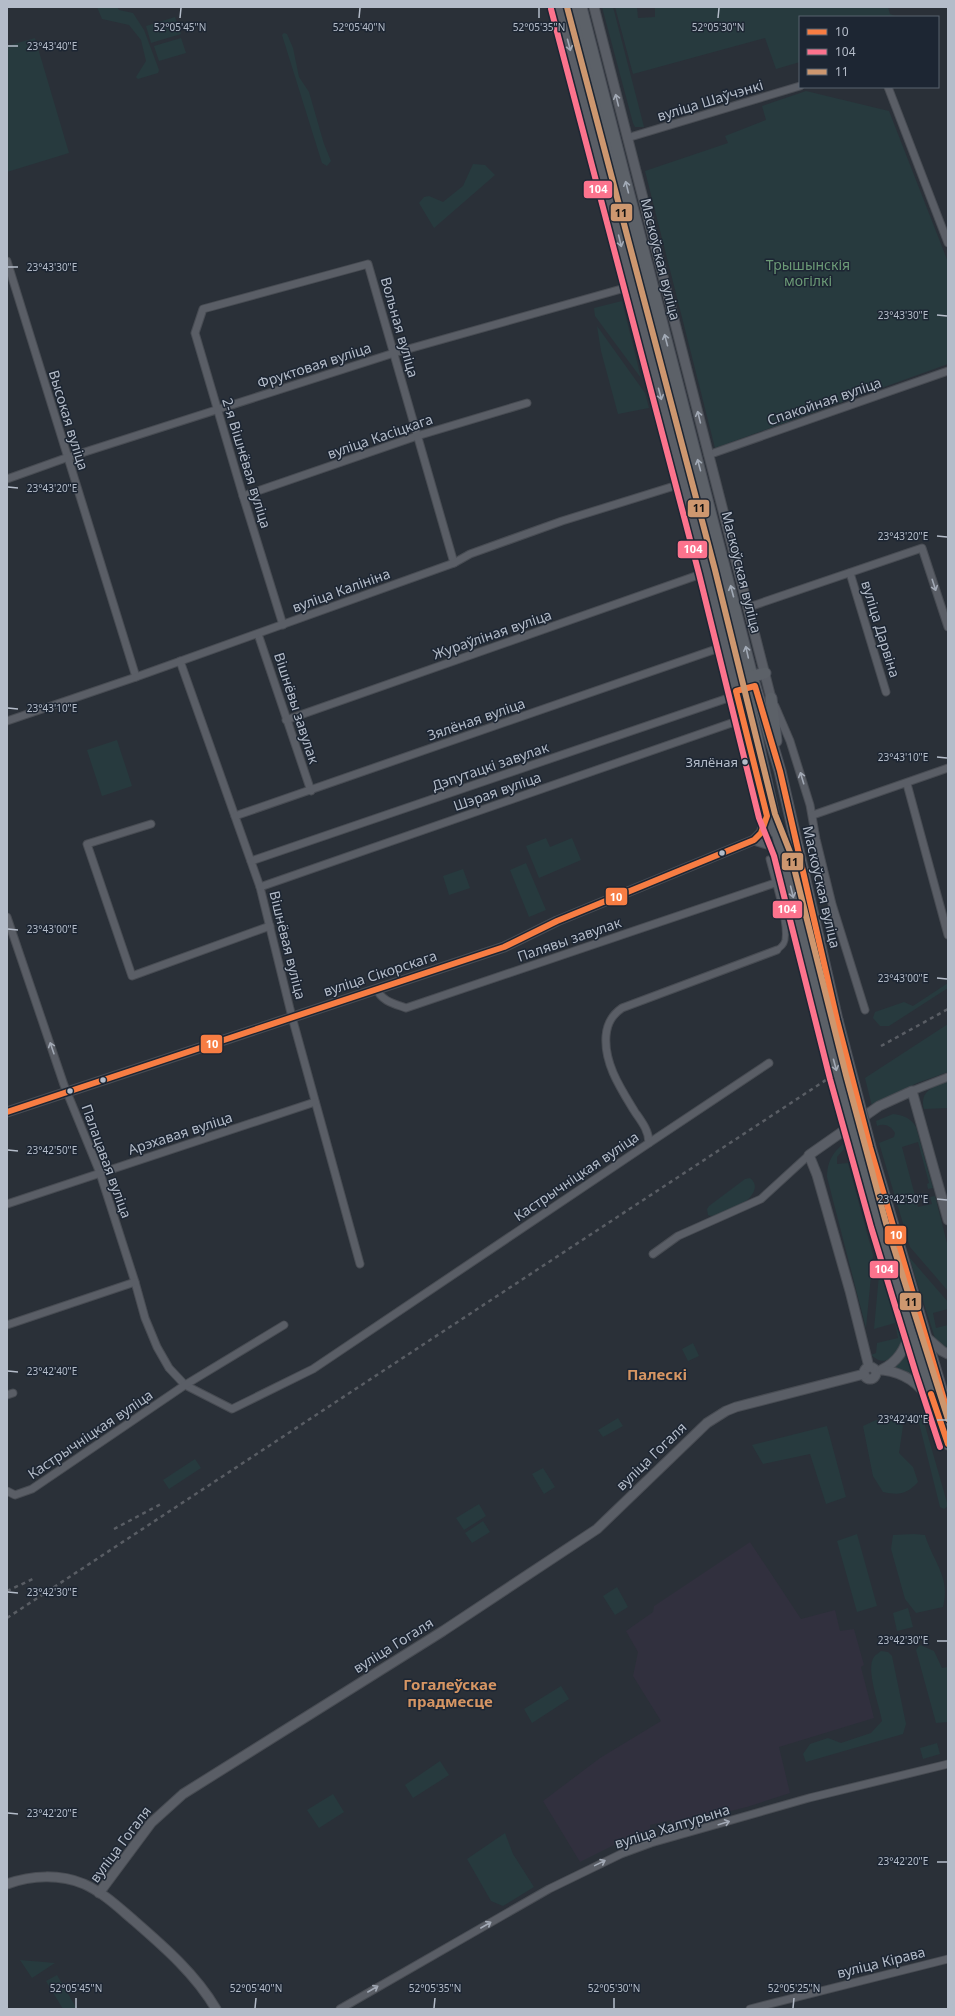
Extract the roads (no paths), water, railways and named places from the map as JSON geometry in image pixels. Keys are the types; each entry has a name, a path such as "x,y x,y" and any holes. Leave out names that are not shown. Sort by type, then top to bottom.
{"main road":[{"name":"Маскоўская вуліца","path":"571,7 745,686 780,771 837,1020 870,1147 926,1337 945,1408"},
{"name":"Маскоўская вуліца","path":"581,7 745,686 782,854 825,1027 858,1152 910,1332 945,1408"},
{"path":"745,686 765,673"},
{"path":"771,698 780,771"},
{"path":"945,1408 948,1444"}],"street":[{"name":"Маскоўская вуліца","path":"559,7 725,646 745,686 743,719 767,816 782,854"},
{"name":"Маскоўская вуліца","path":"594,7 708,455 749,607 771,698 790,741 813,815 816,839 832,904 865,1010"},
{"name":"вуліца Шаўчэнкі","path":"627,138 799,86"},
{"path":"888,88 948,243"},
{"name":"Высокая вуліца","path":"7,261 136,677"},
{"name":"Вольная вуліца","path":"203,309 368,264 416,436 454,563"},
{"name":"Фруктовая вуліца","path":"7,479 67,458 394,353 632,286"},
{"name":"2-я Вішнёвая вуліца","path":"203,309 195,333 243,496 284,625"},
{"name":"Спакойная вуліца","path":"708,455 948,371"},
{"name":"вуліца Касіцкага","path":"243,496 416,436 527,403"},
{"name":"вуліца Калініна","path":"7,721 284,625 454,563 470,554 562,521 684,484"},
{"path":"749,607 922,548 948,627"},
{"name":"Жураўліная вуліца","path":"286,720 707,572"},
{"name":"вуліца Дарвіна","path":"850,573 886,692"},
{"name":"Вішнёвы завулак","path":"258,634 311,791"},
{"name":"Зялёная вуліца","path":"235,816 311,791 725,646"},
{"name":"Вішнёвая вуліца","path":"180,661 260,887 292,1017 360,1264"},
{"name":"Дэпутацкі завулак","path":"251,861 745,686"},
{"name":"Шэрая вуліца","path":"260,887 743,719"},
{"path":"813,815 907,784 948,768"},
{"path":"907,784 948,935"},
{"path":"767,816 764,828 754,840 770,845 782,854"},
{"path":"151,824 87,844 132,976 270,926"},
{"name":"вуліца Сікорскага","path":"7,1112 65,1088 292,1017 504,947 557,921 754,840"},
{"name":"Кастрычніцкая вуліца","path":"186,1385 232,1409 302,1376 364,1336 649,1143 646,1129 619,1087 608,1060 605,1040 606,1030 612,1016 622,1008 777,950 785,942 775,883 769,859"},
{"name":"Палявы завулак","path":"377,989 379,995 384,999 406,1008 775,883"},
{"name":"Палацавая вуліца","path":"7,917 65,1088 100,1173 145,1318 157,1347 169,1368 186,1385"},
{"path":"649,1143 769,1063"},
{"path":"653,1254 678,1236 761,1199 809,1155 879,1106 948,1077"},
{"path":"912,1091 948,1220"},
{"name":"Арэхавая вуліца","path":"7,1204 315,1102"},
{"path":"809,1155 817,1176 873,1371"},
{"path":"7,1325 135,1282"},
{"name":"Кастрычніцкая вуліца","path":"7,1491 15,1494 22,1494 32,1489 186,1385 284,1325"},
{"path":"873,1371 899,1358 906,1347 910,1332"},
{"path":"926,1337 942,1351 948,1354"},
{"path":"873,1371 902,1374 913,1381 945,1408"},
{"name":"вуліца Гогаля","path":"216,2009 198,1982 172,1956 116,1905 100,1893 150,1823 183,1794 448,1627 597,1529 707,1423 726,1411 736,1407 873,1371"},
{"name":"вуліца Халтурына","path":"340,2009 549,1888 622,1854 651,1843 809,1798 948,1764"},
{"path":"7,1884 31,1878 65,1878 85,1885 100,1893"},
{"name":"вуліца Кірава","path":"750,2009 948,1959"}],"railway":[{"path":"881,1046 948,1009"},
{"path":"7,1618 835,1074"},
{"path":"114,1529 161,1504"},
{"path":"7,1591 35,1578"}],"place":[{"name":"Зялёная","path":"745,762"}],"district":[{"name":"Палескі","path":"657,1374"},
{"name":"Гогалеўскае прадмесце","path":"450,1692"}],"park label":[{"name":"Трышынскія могілкі","path":"808,272"}]}
